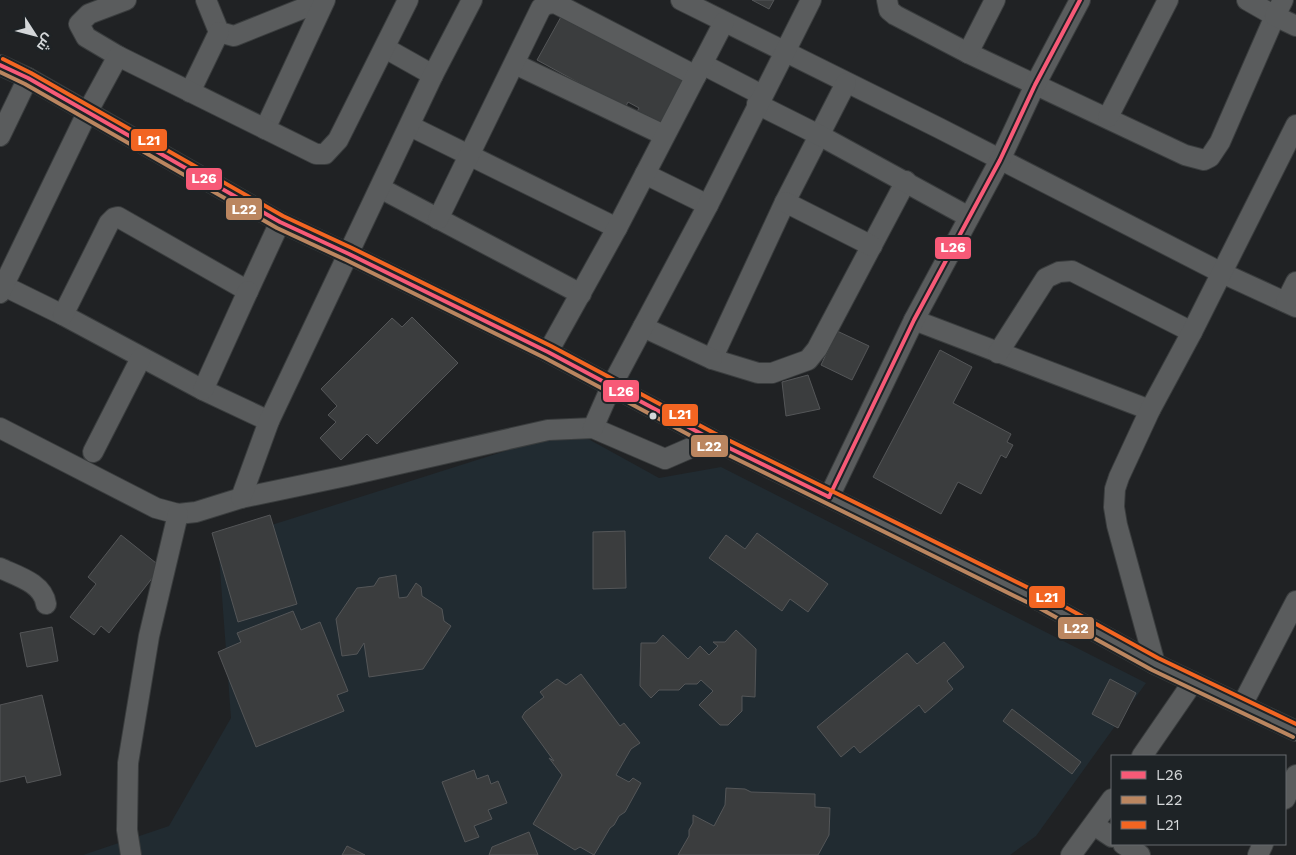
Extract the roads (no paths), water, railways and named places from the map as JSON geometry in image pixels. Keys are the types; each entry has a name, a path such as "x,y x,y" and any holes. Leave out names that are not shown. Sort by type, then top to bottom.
{"street":[{"path":"126,0 89,14 79,24 86,37 118,56 316,154 325,154 338,140 408,0"},
{"path":"206,0 219,32 226,35 239,35 324,0"},
{"path":"265,129 324,0"},
{"path":"241,498 269,421 434,75 472,0"},
{"path":"681,0 1222,273 1291,304 1296,282"},
{"path":"593,428 611,387 708,204 811,0"},
{"path":"887,0 888,10 895,15 968,53 1108,117 1185,155 1204,160 1210,157 1220,142 1279,8"},
{"path":"968,53 994,0"},
{"path":"829,497 914,320 1000,160 1035,85 1080,0"},
{"path":"1108,117 1168,0"},
{"path":"1247,0 1279,8 1296,26"},
{"path":"438,219 515,64 542,8 543,2 554,3 760,100 969,217"},
{"path":"548,352 617,228 724,22"},
{"path":"190,92 219,32"},
{"path":"385,48 434,75"},
{"path":"118,56 88,111 1,288 63,315 203,390 269,421"},
{"path":"515,64 664,135"},
{"path":"0,65 88,111 280,222 548,352 711,439 1044,603 1155,664 1296,731"},
{"path":"0,136 28,78"},
{"path":"712,359 785,202 846,83"},
{"path":"1155,664 1117,526 1114,507 1115,489 1150,410 1192,332 1296,125"},
{"path":"410,126 617,228"},
{"path":"645,174 708,204"},
{"path":"643,327 712,359 758,373 772,373 808,360 818,349 906,181"},
{"path":"380,188 581,294"},
{"path":"785,202 872,246"},
{"path":"63,315 108,223 116,217 248,291"},
{"path":"203,390 280,222"},
{"path":"998,353 1046,278 1059,272 1072,271 1192,332"},
{"path":"914,320 1150,410"},
{"path":"93,452 141,358"},
{"path":"0,428 156,508 178,514 196,512 241,498 548,430 593,428 665,460 711,439"},
{"path":"131,855 127,830 128,763 149,636 178,514"},
{"path":"0,568 38,587 45,596 46,604"},
{"path":"1242,705 1296,601"},
{"path":"1143,755 1193,682"},
{"path":"1286,797 1296,775"},
{"path":"1071,855 1111,800"},
{"path":"1094,825 1111,836"},
{"path":"1125,845 1140,855"}]}
